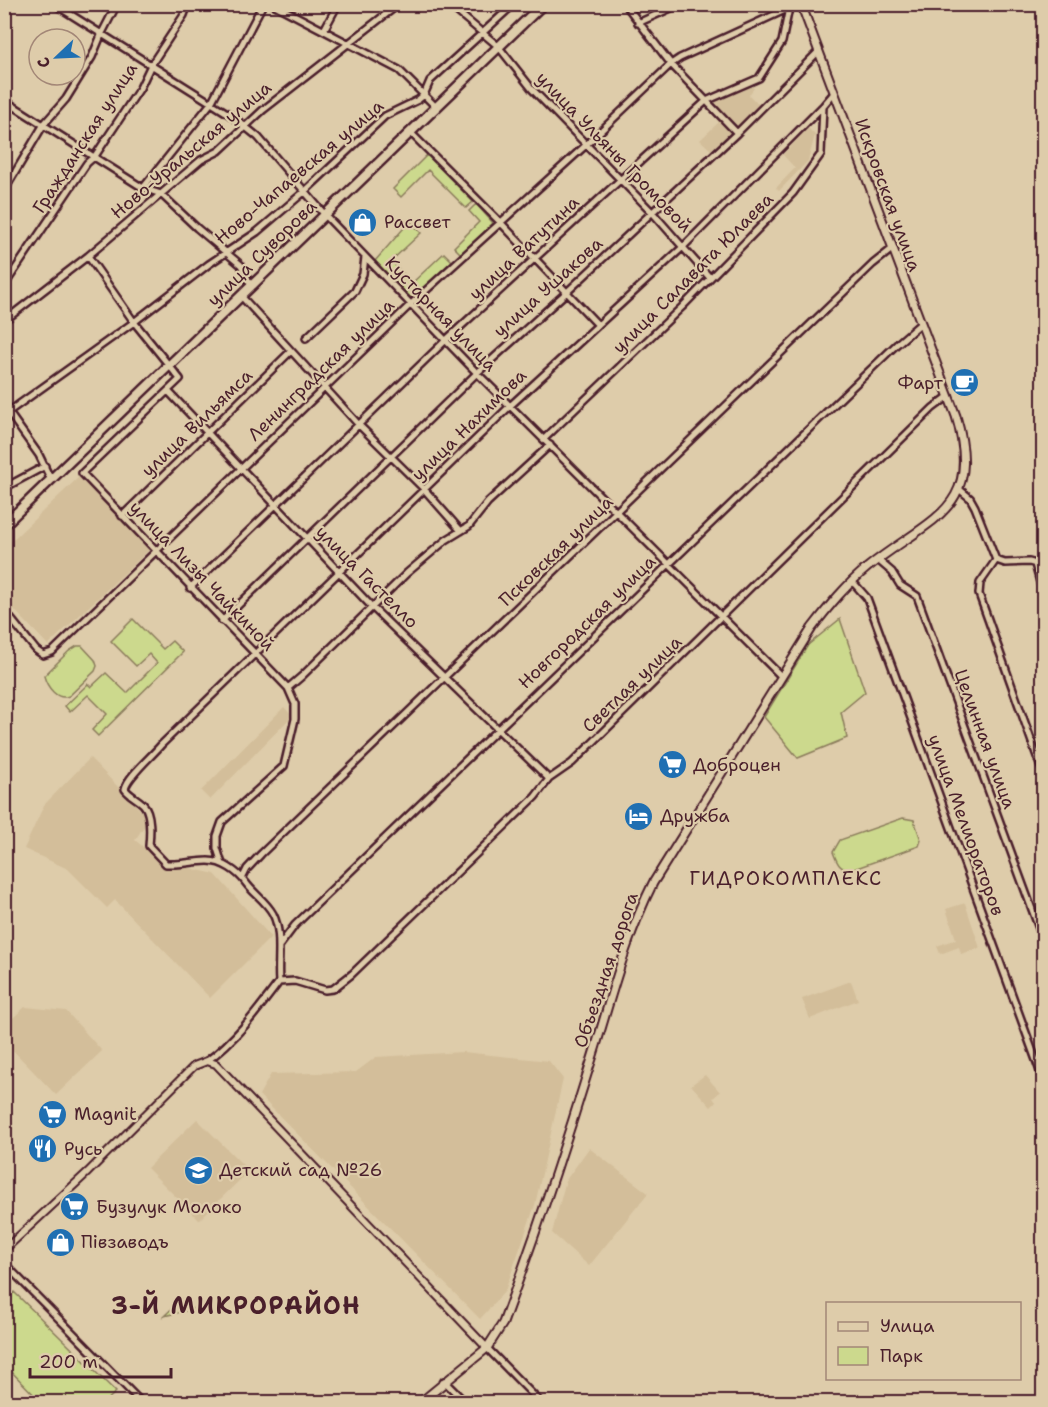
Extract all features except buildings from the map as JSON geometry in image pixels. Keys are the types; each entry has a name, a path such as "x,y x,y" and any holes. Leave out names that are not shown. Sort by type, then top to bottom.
{"main road":[{"name":"улица Суворова","path":"4,525 543,4"},
{"name":"Искровская улица","path":"800,4 949,396"},
{"name":"Объездная дорога","path":"421,1402 487,1348 499,1332 581,1095 641,908 653,883 812,628 836,597 852,581 952,503 964,472 965,455 962,436 949,396"}],"street":[{"name":"Кустарная улица","path":"54,4 211,103 258,137 304,192 477,373 782,677"},
{"path":"4,190 44,124 66,99 92,57 117,4"},
{"name":"Гражданская улица","path":"4,286 140,88 151,64 184,15 188,4"},
{"path":"143,188 211,103 263,4"},
{"path":"273,4 399,69 435,107"},
{"path":"324,30 338,4"},
{"name":"Ново-Уральская улица","path":"4,321 88,256 201,160 219,151 263,110 399,4"},
{"name":"улица Ульяны Громовой","path":"448,4 498,46 532,90 620,178 684,246 710,278"},
{"name":"Ново-Чапаевская улица","path":"7,414 134,322 209,264 257,232 304,192 385,116 424,95 430,81 514,4"},
{"path":"625,4 670,64 737,133"},
{"path":"638,23 680,4"},
{"name":"Ленинградская улица","path":"4,610 36,650 43,655 52,652 411,304 586,145 670,64 800,4"},
{"name":"улица Ватутина","path":"190,588 446,340 706,100 759,78 782,42 789,8"},
{"name":"улица Ушакова","path":"222,621 477,373 737,133 818,52"},
{"name":"улица Нахимова","path":"222,864 208,861 166,864 149,846 147,810 143,804 130,796 125,789 126,781 510,406 684,246 834,93"},
{"path":"4,100 143,188 161,194 241,265 251,286"},
{"name":"улица Салавата Юлаева","path":"544,439 598,389 793,193 821,154 823,106"},
{"path":"410,132 598,325"},
{"name":"Псковская улица","path":"243,877 261,854 873,264 892,249"},
{"path":"88,256 134,322 180,379 168,391"},
{"path":"306,338 355,291 363,274 365,257"},
{"path":"241,296 359,425 424,489 461,531"},
{"name":"Новгородская улица","path":"279,945 296,925 497,729 888,352 920,324"},
{"name":"улица Вильямса","path":"122,516 291,351"},
{"name":"улица Гастелло","path":"168,391 338,573 549,779"},
{"name":"улица Лизы Чайкиной","path":"168,391 82,473 288,688 295,704 295,719 284,766 222,822 217,836 217,848 222,864"},
{"name":"Светлая улица","path":"279,982 295,981 325,990 333,988 352,974 535,796 549,779 572,764 933,408 949,396"},
{"path":"4,406 7,414 39,455 51,480"},
{"path":"288,688 407,573 446,540 469,526 488,502 550,445"},
{"path":"4,488 45,466"},
{"path":"959,489 970,498 975,507 996,560 1005,563 1024,562 1044,566"},
{"name":"Целинная улица","path":"878,560 892,572 900,585 917,596 1044,942"},
{"path":"996,560 980,583 979,594 1044,776"},
{"path":"1035,564 1044,597"},
{"name":"улица Мелиораторов","path":"852,581 867,598 1044,1082"},
{"path":"4,1250 88,1172 194,1066 207,1061 216,1054 245,1025 279,982 279,945 274,916 266,903 243,877 222,864"},
{"path":"207,1061 216,1064 540,1402"},
{"path":"4,1263 141,1402"},
{"path":"444,1382 465,1402"}],"shaded area":[{"path":"749,85 754,88 749,95 760,106 713,152 700,140 719,122 704,105"},
{"path":"808,128 815,135 808,161 779,191 776,188 795,168 783,155"},
{"path":"80,476 149,550 48,645 5,600 5,547"},
{"path":"284,707 292,716 210,800 201,791"},
{"path":"90,758 149,819 135,840 166,866 180,866 215,874 271,937 210,998 115,900 107,908 68,869 24,849 44,805"},
{"path":"965,903 980,948 961,954 959,947 940,954 937,946 956,939 946,909"},
{"path":"851,981 858,1000 810,1019 802,999"},
{"path":"25,1007 66,1011 102,1051 56,1095 5,1042 5,1025"},
{"path":"463,1052 549,1061 563,1079 535,1205 505,1291 480,1319 259,1095 271,1074 356,1072 376,1057"},
{"path":"705,1075 720,1092 713,1098 716,1102 711,1107 691,1085"},
{"name":"Детский сад №26","path":"197,1119 249,1171 199,1220 147,1168"},
{"path":"589,1148 648,1193 589,1266 552,1233 566,1180"}],"green space":[{"path":"427,155 473,202 466,208 428,170 401,197 393,189"},
{"path":"476,204 493,223 461,254 454,247 479,222 469,211"},
{"path":"410,221 421,233 391,261 412,283 444,253 452,261 412,299 375,261"},
{"path":"133,619 163,649 172,641 183,652 98,736 92,730 107,714 88,695 70,712 65,706 88,684 91,687 106,673 127,693 157,663 149,654 136,666 111,641"},
{"path":"840,619 865,692 841,712 847,738 798,758 764,717 808,645"},
{"path":"77,646 82,646 95,660 97,666 95,671 69,696 60,697 50,688 44,676"},
{"path":"903,818 914,820 921,840 919,846 851,870 839,865 833,852 840,840"},
{"path":"14,1292 116,1392 105,1402 41,1402 5,1365 5,1301"},
{"path":"182,1299 192,1309 164,1316"}],"place":[{"name":"Рассвет","path":"363,222"},
{"name":"Фарт","path":"964,383"},
{"name":"Доброцен","path":"672,765"},
{"name":"Дружба","path":"639,816"},
{"name":"Magnit","path":"53,1114"},
{"name":"Русь","path":"43,1149"},
{"name":"Детский сад №26","path":"198,1170"},
{"name":"Бузулук Молоко","path":"75,1207"},
{"name":"Півзаводъ","path":"60,1242"}],"district":[{"name":"ГИДРОКОМПЛЕКС","path":"786,878"},
{"name":"3-Й МИКРОРАЙОН","path":"236,1306"}]}
